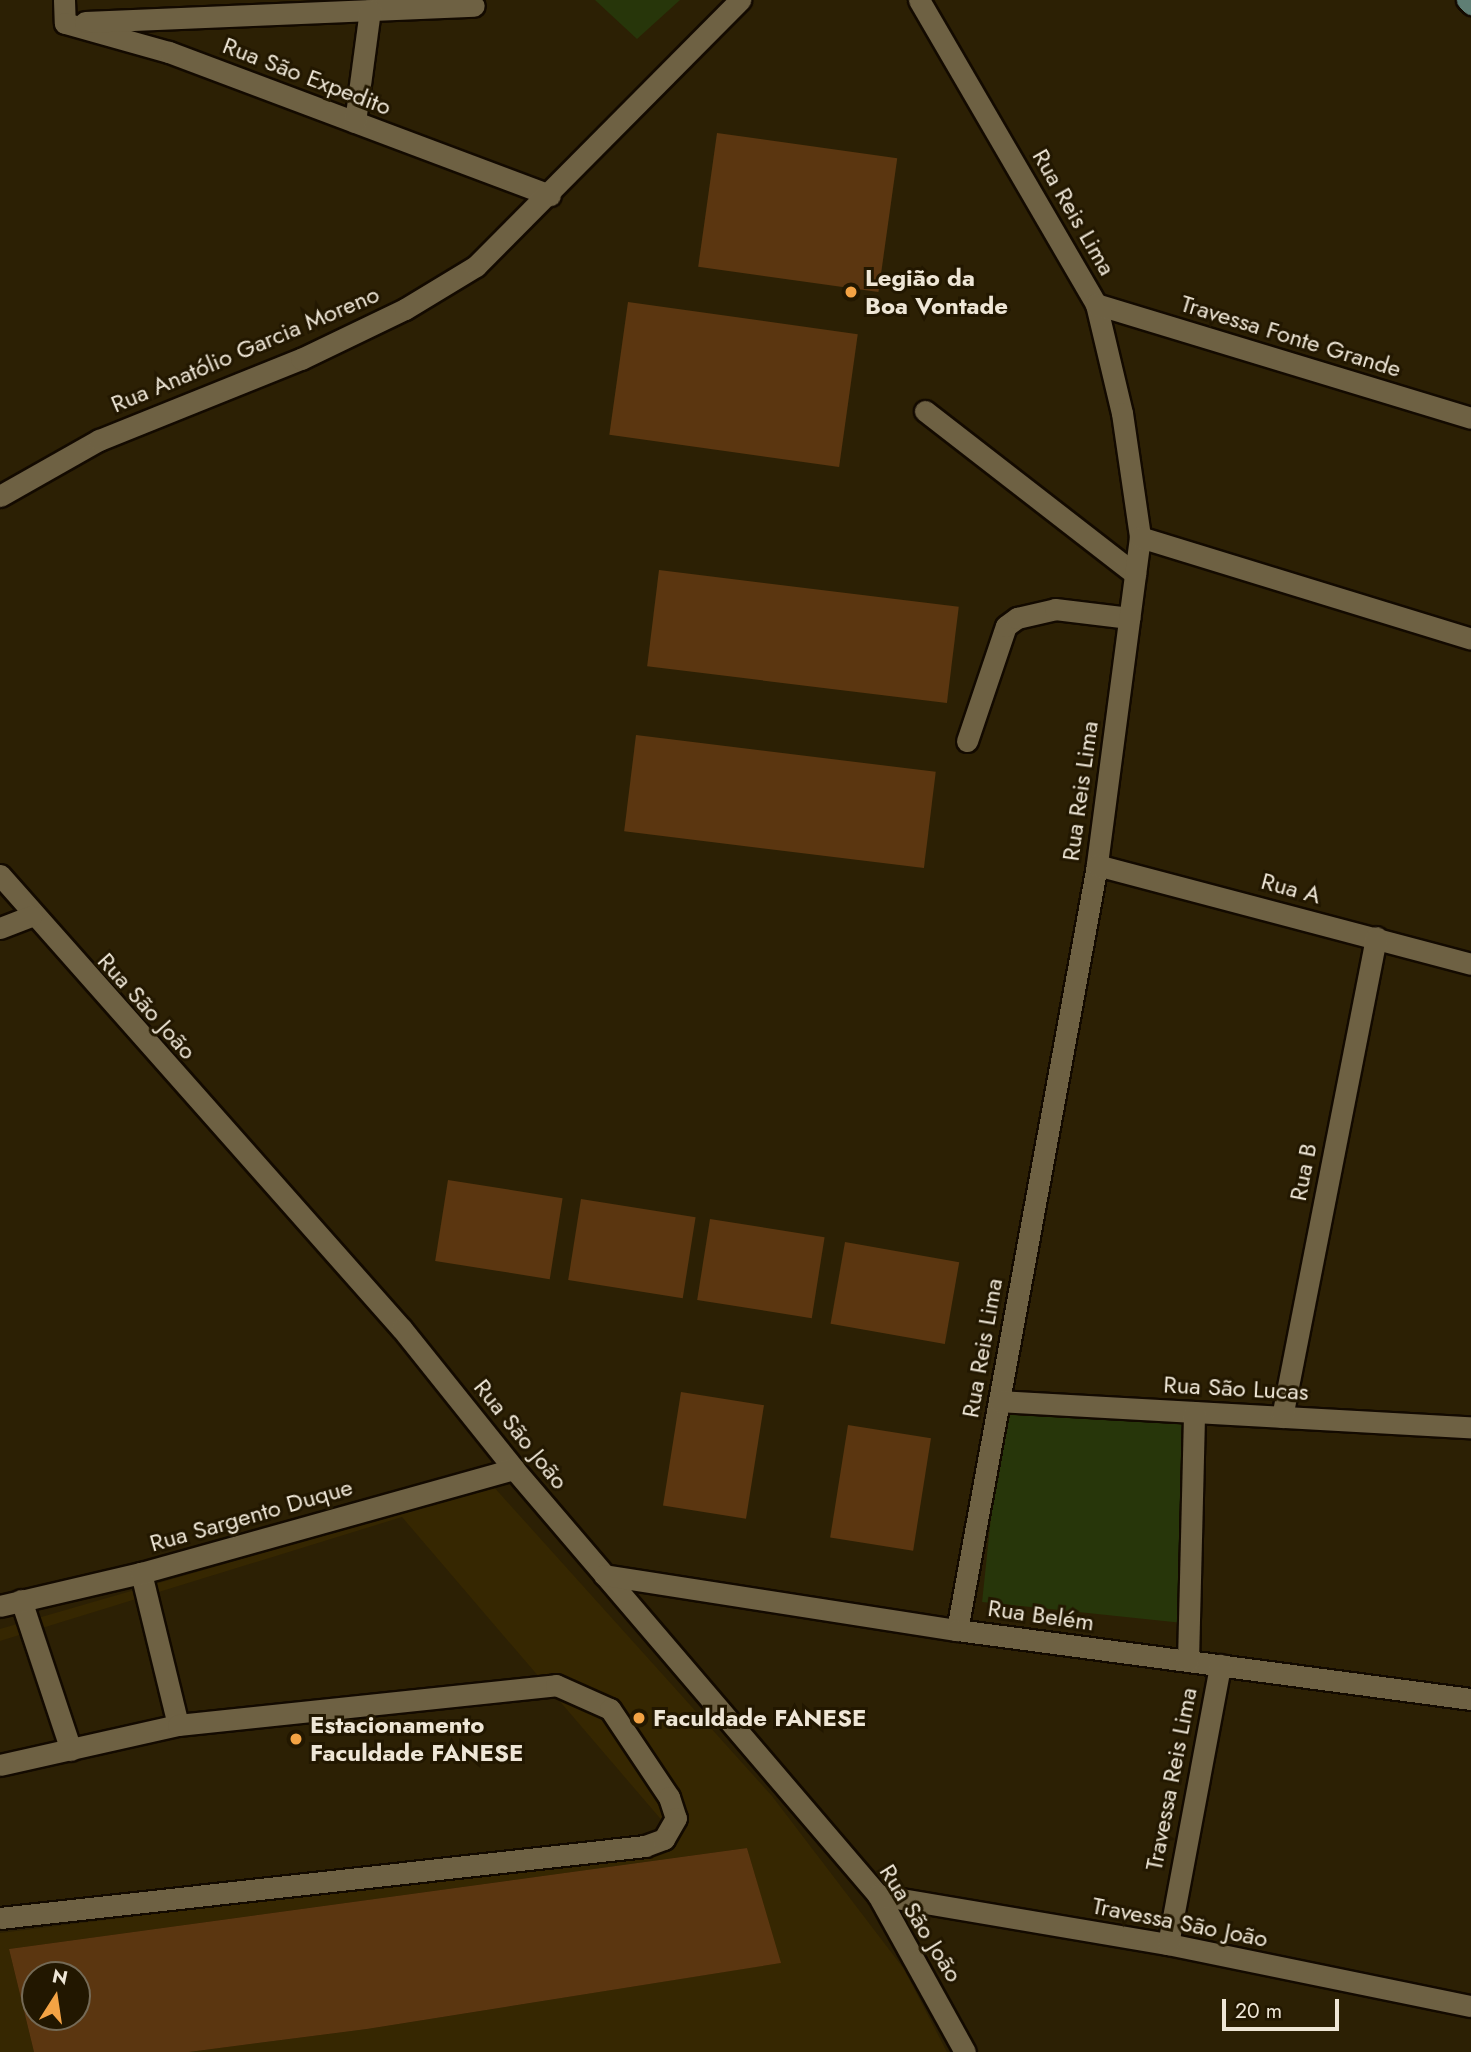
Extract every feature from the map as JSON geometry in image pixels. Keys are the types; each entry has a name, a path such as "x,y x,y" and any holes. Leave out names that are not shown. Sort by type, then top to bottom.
{"street":[{"path":"64,0 65,23 474,6"},
{"name":"Rua Anatólio Garcia Moreno","path":"0,496 99,440 301,359 405,309 476,266 550,195 740,0"},
{"name":"Rua Reis Lima","path":"919,0 1096,304 1122,413 1140,537 1097,865 957,1630"},
{"path":"1467,0 1471,4"},
{"path":"355,122 370,10"},
{"name":"Rua São Expedito","path":"65,23 169,52 550,195"},
{"name":"Travessa Fonte Grande","path":"1096,304 1471,418"},
{"path":"925,411 1135,574"},
{"path":"1140,537 1471,639"},
{"path":"967,741 1006,626 1017,618 1055,609 1129,618"},
{"name":"Rua A","path":"1097,865 1471,964"},
{"name":"Rua São João","path":"0,875 32,916 402,1329 514,1469 878,1895 965,2052"},
{"path":"0,928 32,916"},
{"name":"Rua B","path":"1282,1417 1376,937"},
{"name":"Rua São Lucas","path":"999,1401 1471,1427"},
{"path":"1188,1661 1194,1412"},
{"name":"Rua Sargento Duque","path":"0,1606 141,1573 514,1469"},
{"path":"141,1573 178,1725"},
{"name":"Rua Belém","path":"604,1575 957,1630 1471,1699"},
{"path":"21,1600 71,1750"},
{"name":"Travessa Reis Lima","path":"1167,1944 1220,1665"},
{"path":"0,1765 178,1725 556,1685 610,1709 669,1797 676,1818 664,1839 645,1846 0,1918"},
{"name":"Travessa São João","path":"878,1895 1167,1944 1471,2006"}],"shaded area":[{"name":"Faculdade FANESE","path":"493,1486 772,1796 904,1969 947,2052 189,2052 367,2029 780,1963 747,1848 9,1949 21,1998 21,2031 29,2031 34,2052 0,2052 0,1933 325,1893 676,1837 402,1517 0,1641 0,1629"}],"green space":[{"path":"595,0 680,0 637,39"},
{"path":"1003,1403 1204,1424 1183,1623 982,1602"}],"building":[{"path":"717,133 897,158 878,292 698,267"},
{"path":"628,302 858,334 839,467 609,435"},
{"path":"659,570 959,607 947,703 647,666"},
{"path":"636,735 936,772 924,868 624,831"},
{"path":"448,1180 563,1198 550,1279 435,1261"},
{"path":"581,1199 696,1217 683,1298 568,1280"},
{"path":"710,1219 825,1237 812,1318 697,1300"},
{"path":"845,1242 959,1262 945,1344 831,1324"},
{"path":"681,1392 764,1405 746,1519 663,1506"},
{"path":"848,1425 931,1438 913,1551 830,1538"},
{"path":"747,1848 781,1963 367,2029 189,2052 34,2052 29,2031 91,2031 91,1961 21,1961 21,1998 9,1949"}],"place":[{"name":"Legião da Boa Vontade","path":"851,292"},
{"name":"Faculdade FANESE","path":"639,1718"},
{"name":"Estacionamento Faculdade FANESE","path":"296,1739"}]}
